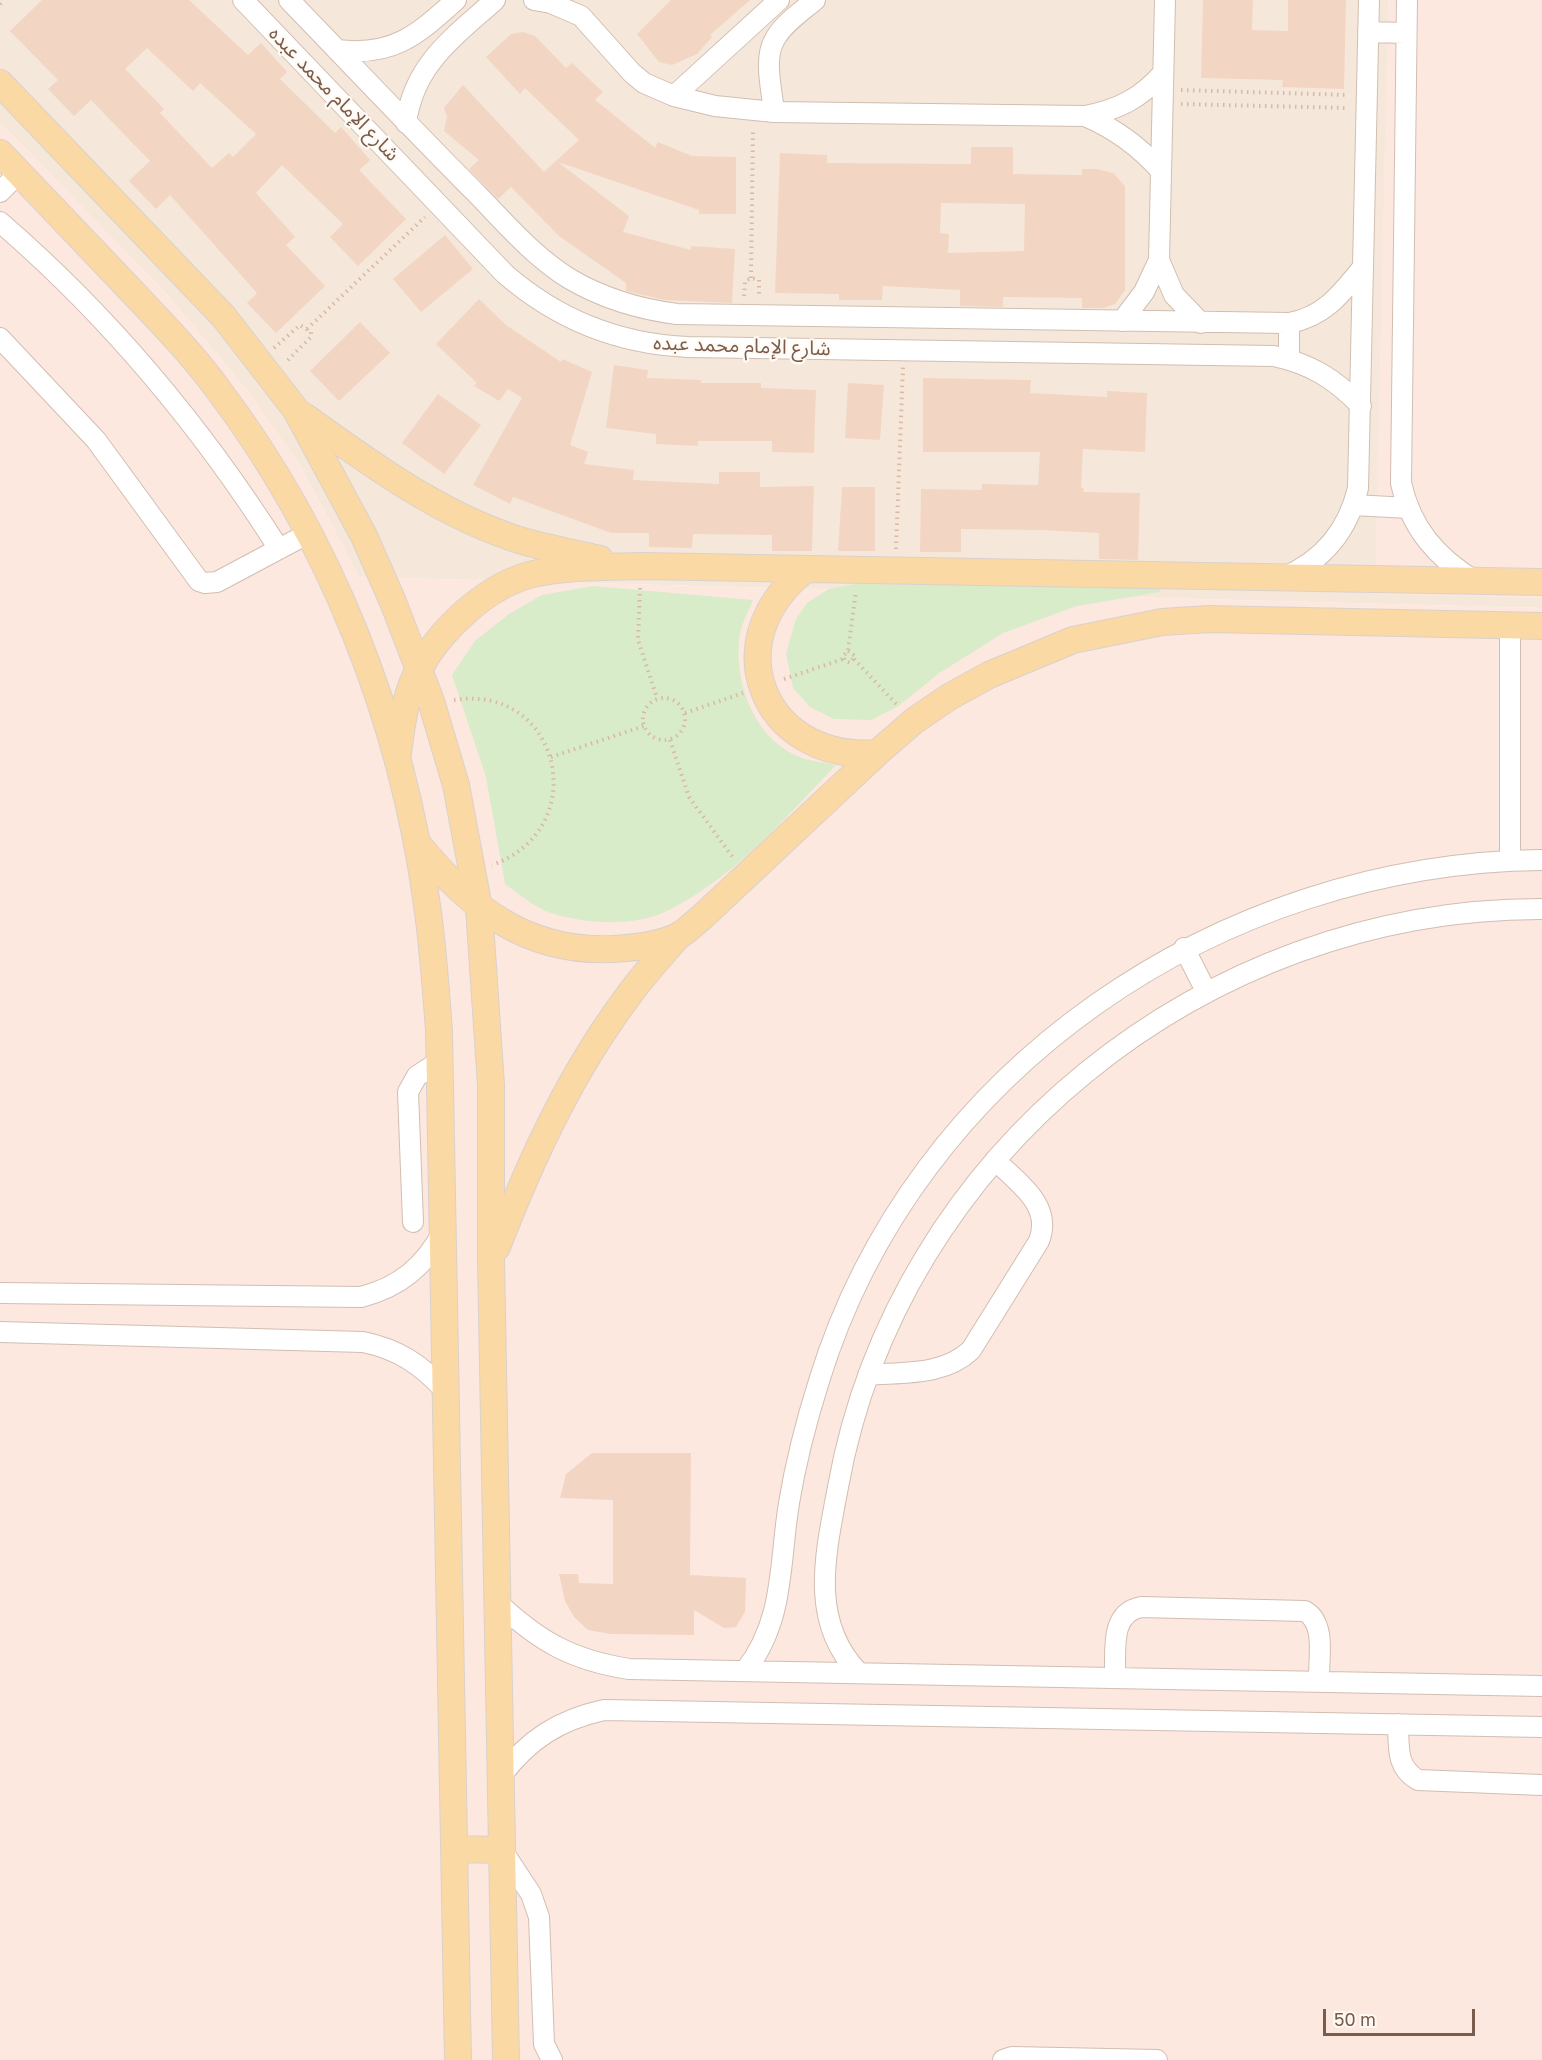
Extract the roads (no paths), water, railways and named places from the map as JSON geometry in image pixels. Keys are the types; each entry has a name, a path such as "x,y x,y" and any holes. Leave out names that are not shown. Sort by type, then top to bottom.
{"main road":[{"path":"0,83 224,317 296,410 364,536 418,669 456,785 474,870 479,908 491,1085 491,1261 506,2060"},
{"path":"0,153 196,362 249,431 309,533 351,623 398,759 417,843 434,968 440,1061 455,1849 455,2053"},
{"path":"296,410 393,479 476,523 530,543 642,566"},
{"path":"398,759 407,703 418,669 444,635 472,607 504,586 530,575 557,570 642,566 1542,582"},
{"path":"805,570 773,601 763,621 758,654 762,687 783,721 807,741 829,751 853,755 877,753"},
{"path":"491,1261 524,1177 571,1082 630,993 679,935 914,721 989,675 1030,656 1095,635 1162,622 1209,619 1542,626"},
{"path":"417,843 440,871 479,908 531,938 561,946 591,950 621,949 679,935"},
{"path":"455,1849 502,1850"}],"street":[{"name":"شارع الإمام محمد عبده","path":"243,0 525,292 567,318 614,336 680,347 1259,355 1289,360 1330,377 1361,406"},
{"name":"شارع الإمام محمد عبده","path":"289,0 406,123 549,264 588,289 631,306 677,314 1289,323 1310,318 1329,307 1363,267"},
{"path":"338,50 353,52 384,49 418,33 456,0"},
{"path":"406,123 415,86 436,54 498,0"},
{"path":"534,0 578,8 632,73 650,86 675,96 753,111 1085,117 1120,107 1144,92 1163,89"},
{"path":"675,96 779,0"},
{"path":"774,112 769,59 771,45 778,34 815,0"},
{"path":"1122,321 1144,292 1159,260 1165,0"},
{"path":"1282,577 1299,570 1327,549 1338,536 1354,505 1358,488 1369,0"},
{"path":"1407,0 1400,470 1408,508 1423,537 1438,555 1475,581"},
{"path":"750,27 771,45"},
{"path":"1368,32 1406,33"},
{"path":"418,33 436,54"},
{"path":"1085,117 1127,138 1161,171"},
{"path":"0,192 19,173"},
{"path":"0,222 75,290 163,386 241,489 279,549"},
{"path":"1159,260 1174,295 1201,323"},
{"path":"1289,323 1289,360"},
{"path":"0,338 96,440 199,581 217,582 309,533"},
{"path":"1354,505 1408,508"},
{"path":"1510,626 1510,860"},
{"path":"745,1671 767,1639 774,1620 793,1483 802,1437 819,1380 849,1303 881,1240 927,1171 963,1125 1012,1073 1065,1026 1123,984 1184,948 1245,919 1320,893 1375,878 1442,866 1510,860 1542,860"},
{"path":"858,1673 846,1661 830,1630 824,1595 832,1520 845,1446 868,1375 901,1298 944,1226 995,1160 1058,1095 1111,1052 1129,1038 1206,991 1277,959 1351,934 1427,917 1504,909 1542,909"},
{"path":"1184,948 1206,991"},
{"path":"413,1222 408,1092 417,1076 440,1061"},
{"path":"868,1375 932,1370 963,1357 971,1350 1039,1241 1043,1231 1041,1209 995,1160"},
{"path":"0,1293 361,1297 379,1292 411,1274 424,1262 444,1230"},
{"path":"0,1332 363,1342 382,1346 418,1364 446,1392"},
{"path":"498,1604 545,1642 571,1656 600,1665 629,1669 1542,1686"},
{"path":"1115,1678 1118,1626 1126,1613 1141,1607 1220,1608 1298,1610 1311,1615 1318,1626 1318,1682"},
{"path":"501,1776 516,1755 534,1738 564,1722 604,1710 1542,1727"},
{"path":"1398,1724 1399,1758 1409,1775 1418,1780 1542,1785"},
{"path":"502,1850 531,1894 539,1917 544,2044 552,2060"},
{"path":"1003,2060 1012,2057 1157,2060"}]}
